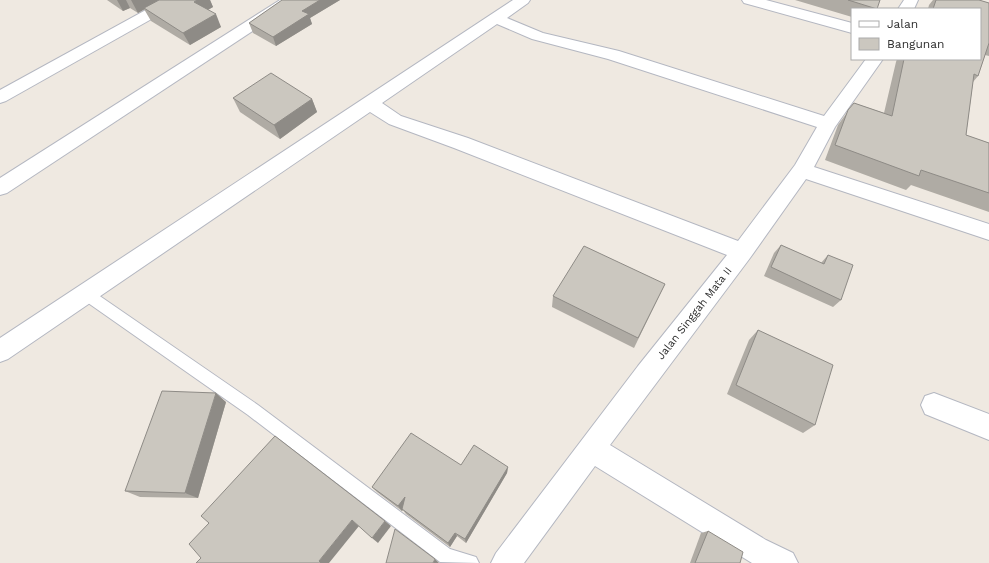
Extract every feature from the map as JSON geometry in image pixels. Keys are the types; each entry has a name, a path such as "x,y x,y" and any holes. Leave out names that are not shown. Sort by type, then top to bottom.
{"street":[{"path":"0,97 175,0"},
{"path":"0,188 290,0"},
{"path":"0,351 86,294 382,112 509,25 523,0"},
{"path":"749,0 851,28"},
{"path":"509,25 613,55 828,124"},
{"name":"Jalan Singgah Mata II","path":"506,563 646,374 742,252 802,170 828,124 874,60"},
{"path":"382,112 742,252"},
{"path":"802,170 989,232"},
{"path":"934,405 989,428"},
{"path":"592,448 756,550 783,563"}],"lane":[{"path":"86,294 253,410 446,556 470,563"}],"building":[{"path":"159,0 197,0 194,2 216,14 183,33 144,8"},
{"path":"282,0 320,0 302,11 309,14 273,37 249,23"},
{"path":"848,0 880,0 877,8"},
{"path":"936,0 979,0 989,3 989,43 978,76 974,74 966,135 989,143 989,193 921,170 919,176 835,145 848,110 854,103 892,116 904,60 981,60 981,8 933,8"},
{"path":"271,73 312,99 274,125 233,98"},
{"path":"781,245 824,264 828,255 853,265 841,300 771,267"},
{"path":"584,246 665,284 638,338 553,296"},
{"path":"758,330 833,365 815,425 736,385"},
{"path":"162,391 216,393 185,493 125,491"},
{"path":"411,433 461,465 474,445 508,467 465,539 455,533 448,543 402,509 405,497 398,506 372,487"},
{"path":"275,436 385,521 372,538 352,520 319,561 321,563 196,563 201,558 189,544 209,523 201,516"},
{"path":"395,529 435,559 433,563 386,563"},
{"path":"708,531 743,552 740,563 695,563"}]}
